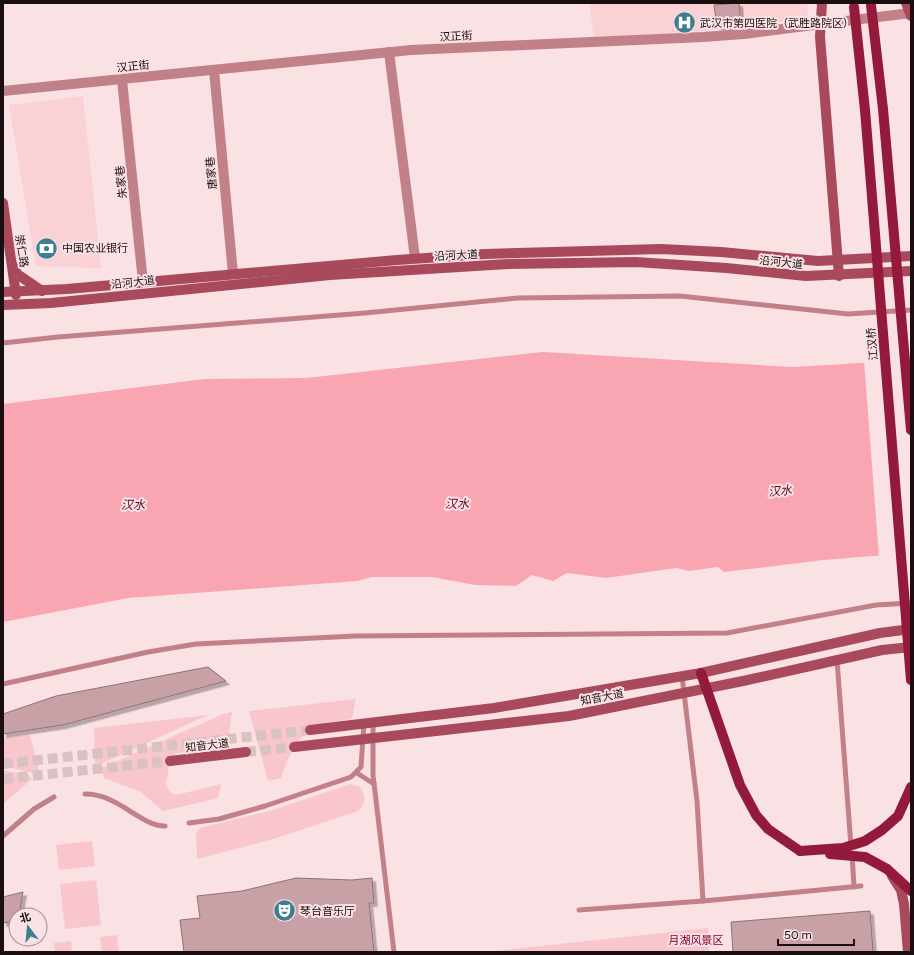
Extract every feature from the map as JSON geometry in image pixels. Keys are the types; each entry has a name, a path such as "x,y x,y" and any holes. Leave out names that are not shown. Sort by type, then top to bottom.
{"main road":[{"path":"822,3 820,37 839,276"},
{"path":"906,3 911,14"},
{"path":"871,4 883,109 911,430"},
{"name":"江汉桥","path":"854,5 865,110 911,680"},
{"name":"崇仁路","path":"3,203 17,303"},
{"path":"9,248 17,274 42,291"},
{"name":"沿河大道","path":"3,292 16,290 42,291 415,258 523,252 661,249 838,261 911,256"},
{"name":"沿河大道","path":"3,305 17,303 51,303 330,275 508,264 636,262 726,268 806,276 839,276 911,271"},
{"name":"知音大道","path":"310,730 494,708 701,673 880,633 911,629"},
{"name":"知音大道","path":"294,747 569,716 707,689 882,650 911,647"},
{"path":"701,673 740,785 756,816 768,829 800,851 865,857 887,869 911,891"},
{"name":"知音大道","path":"170,761 246,752"},
{"path":"800,851 843,848 865,841 882,830 898,816 911,787"},
{"path":"887,869 901,890 904,904 908,952"}],"street":[{"name":"汉正街","path":"3,91 389,52 710,37 911,14"},
{"path":"389,52 415,258"},
{"name":"唐家巷","path":"214,70 233,274"},
{"name":"朱家巷","path":"122,80 143,282"}],"lane":[{"path":"3,343 58,337 365,313 517,298 680,296 848,314 911,310"},
{"path":"3,684 148,652 196,644 355,636 727,633 876,605 911,603"},
{"path":"837,660 854,887"},
{"path":"682,676 697,801 703,901"},
{"path":"368,723 394,952"},
{"path":"189,824 219,819 265,806 351,777 357,773 361,767 369,738 368,723"},
{"path":"357,773 374,784"},
{"path":"85,794 98,795 113,800 154,825 165,826"},
{"path":"3,836 34,809 54,797"},
{"path":"579,910 703,901 861,886"}],"shaded area":[{"name":"武汉市第四医院（武胜路院区）","path":"589,3 807,3 808,17 744,28 594,38"},
{"path":"83,96 101,268 36,266 9,105"}],"green space":[{"path":"356,699 352,719 324,724 305,734 298,741 292,751 281,778 268,781 249,711"},
{"path":"232,712 227,748 177,753 170,758 166,785 171,793 176,795 221,784 218,798 163,811 141,792 104,778 102,768 223,714"},
{"path":"208,715 103,763 95,764 94,728"},
{"path":"30,735 39,771 32,773 3,766 3,738"},
{"path":"3,770 29,775 32,779 3,804"},
{"path":"351,784 360,787 364,797 363,806 358,811 270,840 197,859 196,833 200,828 273,810"},
{"path":"92,841 95,866 59,870 56,845"},
{"path":"96,880 101,925 65,929 60,884"},
{"name":"月湖风景区","path":"708,928 709,952 484,952"},
{"path":"117,935 119,952 102,952 100,937"},
{"path":"71,941 72,952 55,952 54,943"}],"water":[{"name":"汉水","path":"543,352 793,367 911,360 911,553 823,560 724,572 718,567 689,571 676,568 606,578 567,573 553,581 532,575 516,586 475,585 432,577 372,577 357,581 128,598 3,622 3,404 205,379 306,378"}],"pier":[{"path":"911,358 911,555 879,557 864,361"}],"building":[{"path":"739,3 741,25 717,27 714,5"},
{"path":"208,667 226,681 63,725 3,734 3,714 56,696"},
{"name":"琴台音乐厅","path":"296,878 352,880 372,878 374,903 369,903 374,952 184,952 180,920 200,918 197,896 242,891"},
{"path":"23,892 20,907 8,907 8,922 3,923 3,897"},
{"path":"870,911 873,952 733,952 731,922"}],"tunnel":[{"path":"3,764 310,730"},
{"path":"246,752 294,747"},
{"path":"3,779 170,761"}],"place":[{"name":"武汉市第四医院（武胜路院区）","path":"684,23"},
{"name":"中国农业银行","path":"46,248"},
{"name":"琴台音乐厅","path":"284,911"}]}
